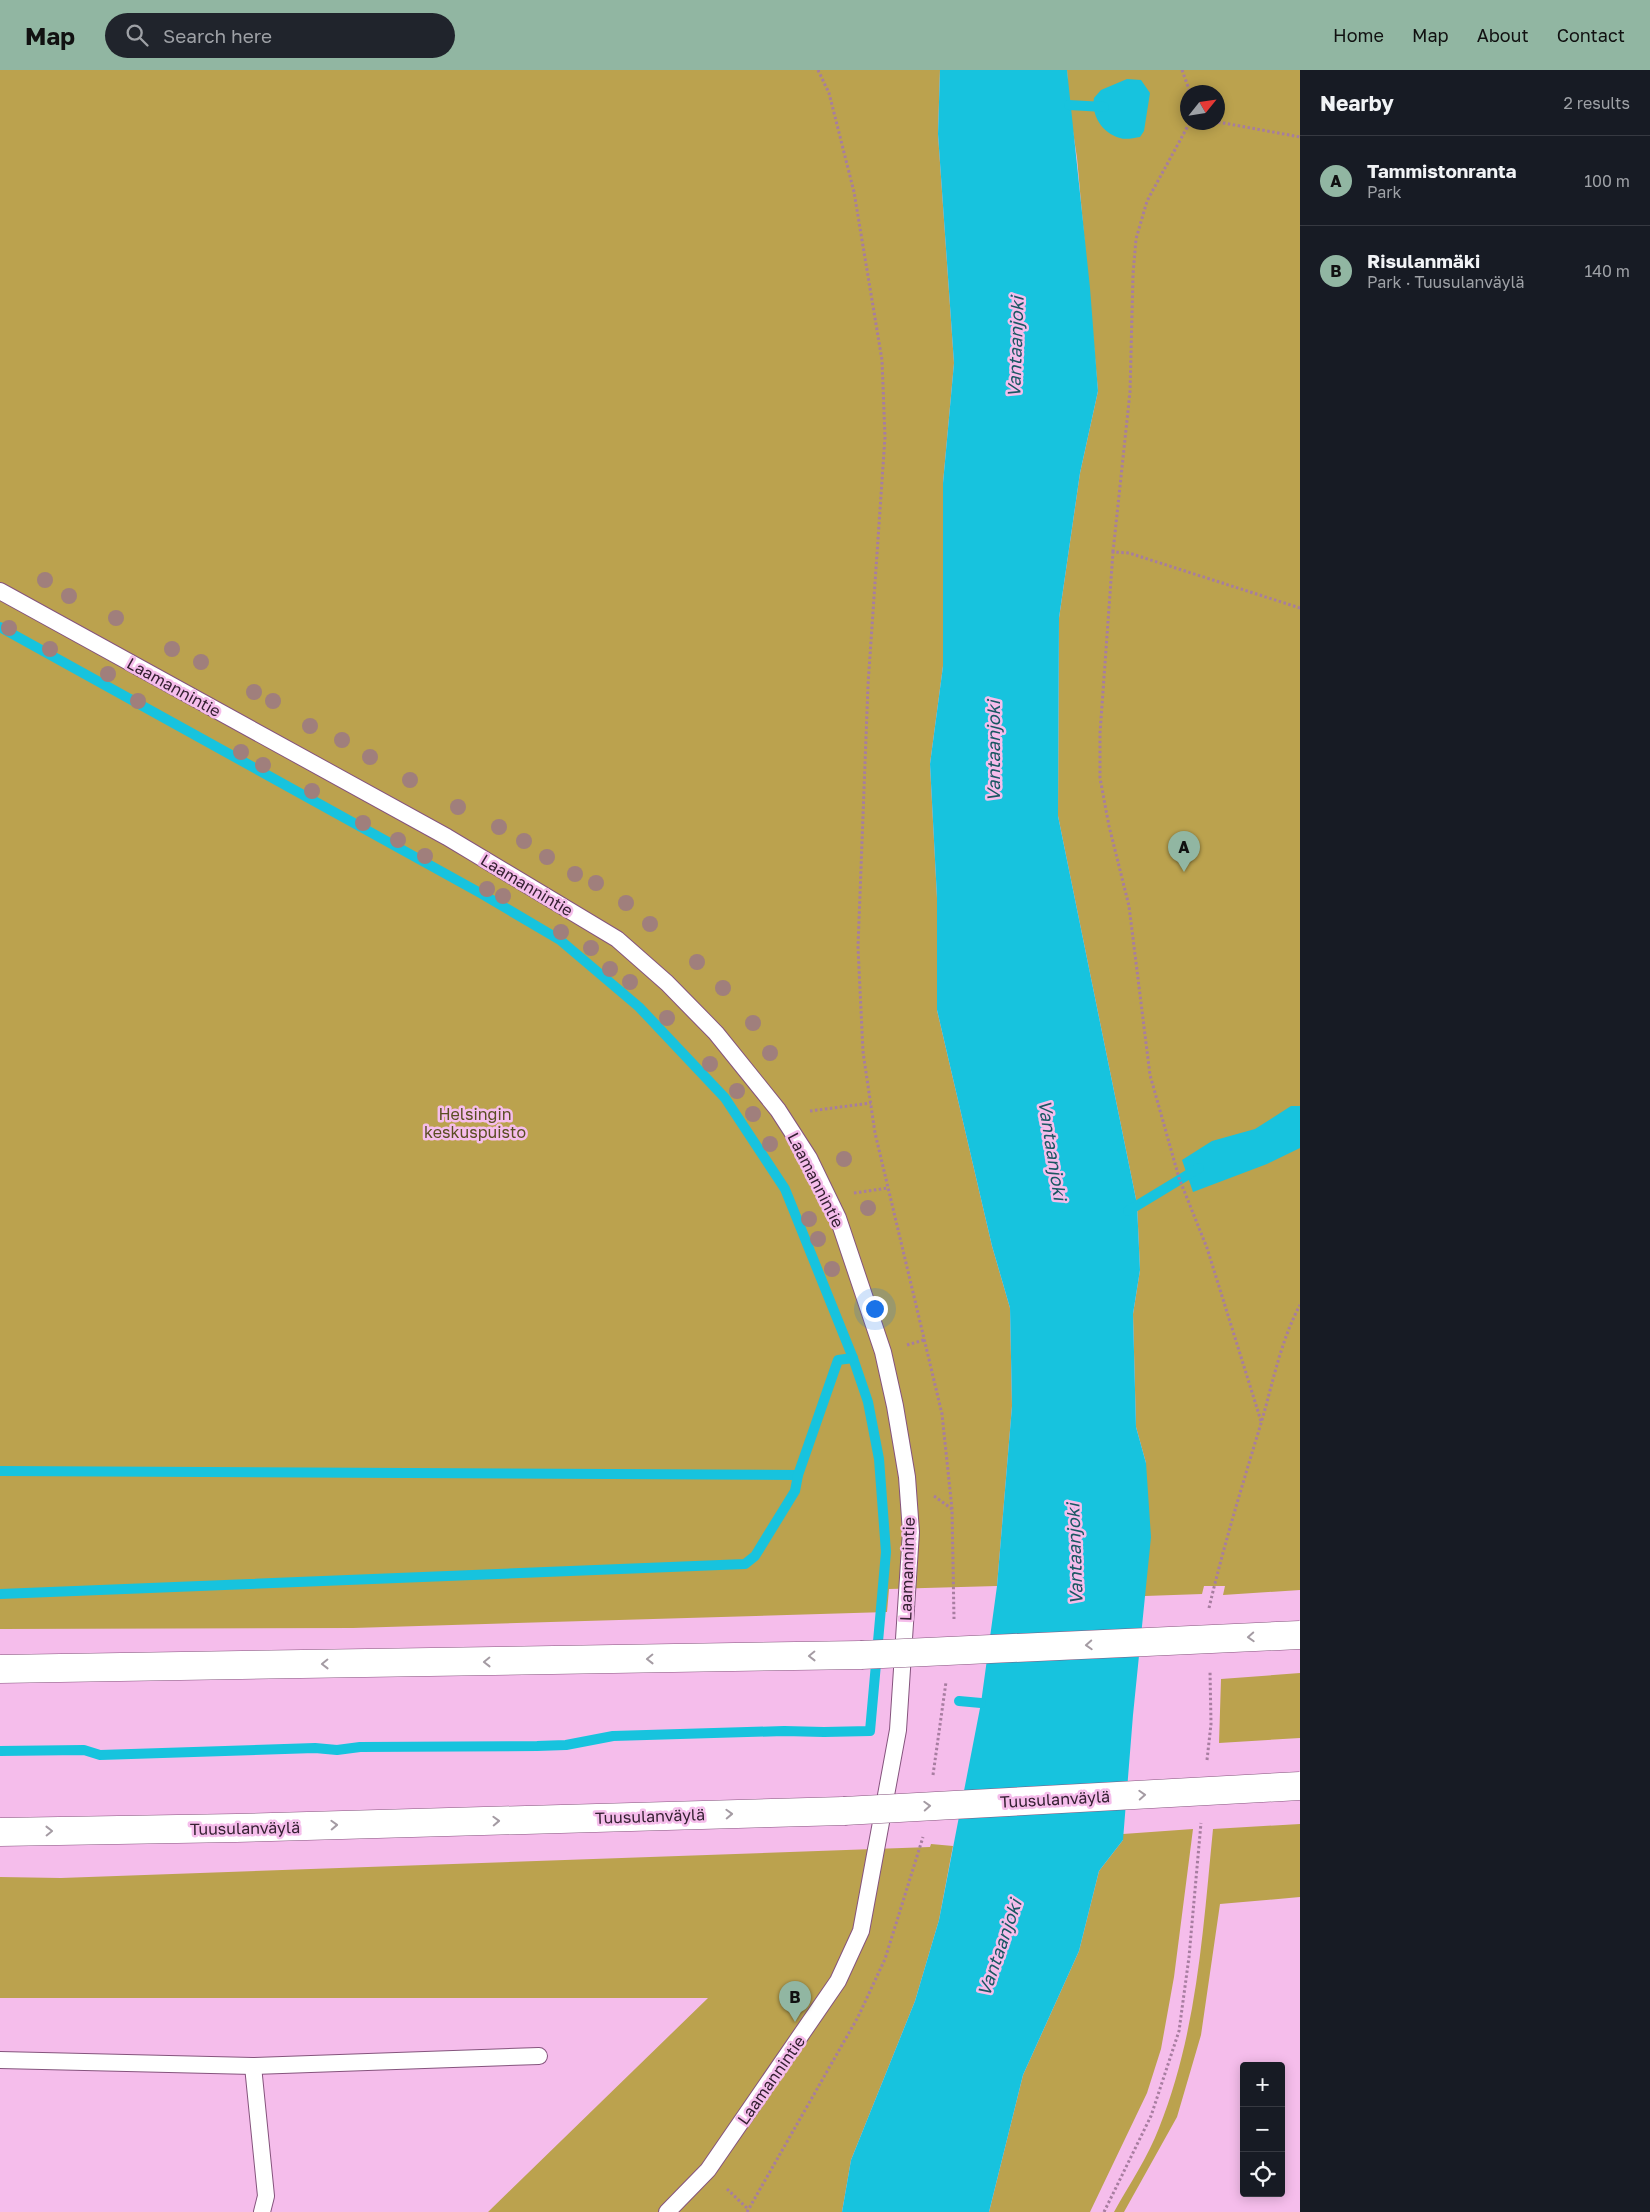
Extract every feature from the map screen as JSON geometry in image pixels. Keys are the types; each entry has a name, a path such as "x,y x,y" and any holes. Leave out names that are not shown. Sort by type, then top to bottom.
{"highway":[{"path":"0,1669 861,1655 1300,1635"},
{"name":"Tuusulanväylä","path":"0,1832 236,1828 844,1811 1300,1786"}],"lane":[{"name":"Laamannintie","path":"0,591 447,837 618,939 667,982 716,1033 782,1117 808,1158 838,1218 883,1352 895,1406 906,1477 911,1532 898,1730 861,1931 838,1981 708,2170 667,2212"},
{"path":"0,2060 253,2066 539,2056"},
{"path":"253,2066 266,2196 262,2212"}],"path":[{"path":"818,70 829,93 854,192 882,360 885,437 868,685 858,947 863,1052 875,1133 942,1414 952,1509 954,1628"},
{"path":"1182,70 1187,85"},
{"path":"1225,123 1300,137"},
{"path":"1186,130 1147,202 1136,239 1132,274 1130,392 1113,552 1100,733 1100,778 1109,826 1129,906 1150,1075 1179,1178 1207,1248 1261,1422"},
{"path":"1113,552 1129,553 1300,608"},
{"path":"782,1117 817,1109 871,1103"},
{"path":"829,1198 888,1188"},
{"path":"1281,1354 1293,1318 1300,1305"},
{"path":"1104,2212 1151,2116 1179,2031 1191,1925"}],"green space":[{"name":"Helsingin keskuspuisto","path":"0,70 940,70 938,134 954,363 943,483 943,666 930,764 937,898 937,1010 992,1246 1010,1308 1012,1406 997,1586 889,1589 887,1612 353,1628 0,1629"},
{"path":"1067,70 1300,70 1300,1590 1223,1595 1225,1586 1204,1586 1202,1594 1145,1596 1146,1463 1136,1427 1133,1314 1140,1270 1137,1204 1058,816 1059,618 1080,473 1098,391 1077,158 1069,105"},
{"path":"1300,1673 1300,1738 1219,1743 1221,1679"},
{"path":"1300,1824 1300,1897 1220,1904 1201,2035 1177,2117 1124,2212 1114,2212 1155,2139 1172,2092 1182,2055 1202,1943 1213,1829"},
{"path":"1193,1829 1174,1977 1161,2049 1147,2093 1090,2212 989,2212 1023,2075 1079,1951 1099,1871 1123,1840 1123,1834"},
{"path":"931,1844 953,1846 939,1920 915,2001 851,2160 842,2212 488,2212 708,1998 0,1998 0,1877 61,1878 930,1847"}],"water":[{"name":"Vantaanjoki","path":"940,70 1067,70 1090,288 1098,391 1080,473 1059,618 1058,816 1137,1204 1140,1270 1133,1314 1136,1427 1146,1463 1151,1537 1133,1715 1123,1840 1099,1871 1079,1951 1023,2075 989,2212 842,2212 851,2160 915,2001 939,1920 981,1703 997,1586 1012,1406 1010,1308 992,1246 937,1010 937,898 930,764 943,666 943,483 954,363 938,134"},
{"path":"1127,79 1141,80 1150,93 1144,131 1140,137 1124,139 1114,136 1103,128 1094,111 1094,98 1101,90"},
{"path":"1291,1106 1300,1106 1300,1148 1267,1164 1193,1192 1182,1160 1212,1141 1255,1129"}],"waterway":[{"path":"1069,105 1104,107"},
{"path":"0,627 482,894 560,940 639,1007 725,1098 785,1189 853,1358 868,1402 879,1459 886,1552 870,1731 784,1731 613,1736 566,1745 537,1746 360,1747 337,1750 315,1748 100,1755 84,1750 0,1751"},
{"path":"1128,1211 1199,1168"},
{"path":"0,1594 745,1564 755,1556 795,1491 798,1475 838,1360 853,1358"},
{"path":"0,1471 798,1475"},
{"path":"959,1701 981,1703"}],"place":[{"name":"Tammistonranta","path":"1184,872"},
{"name":"Risulanmäki","path":"795,2022"}]}
